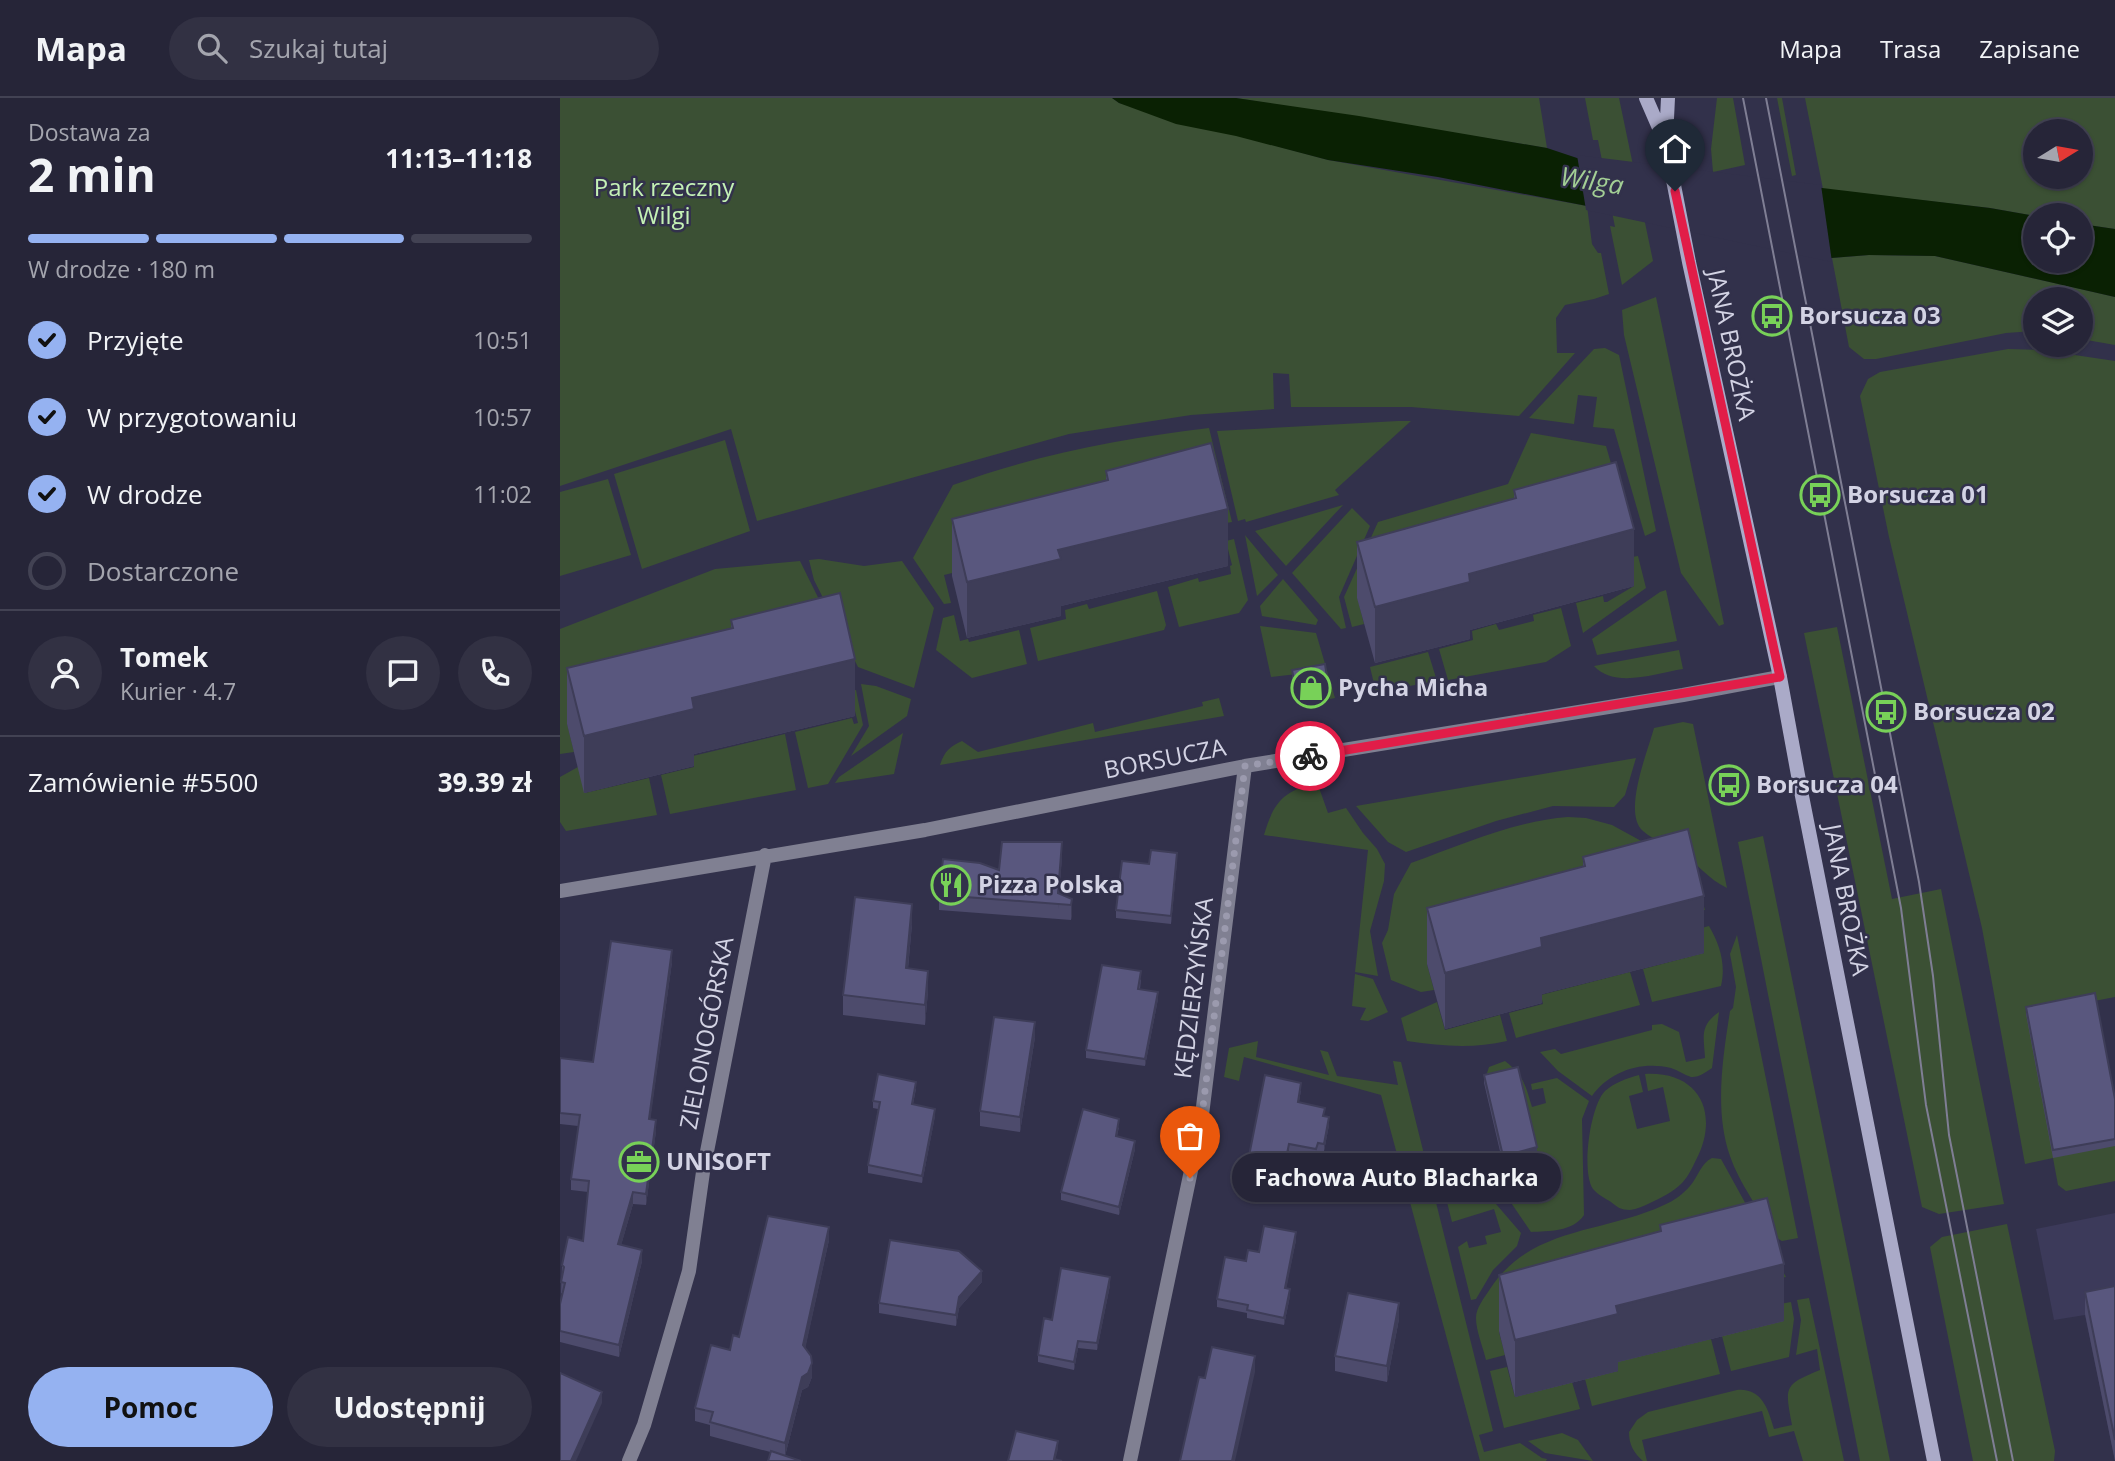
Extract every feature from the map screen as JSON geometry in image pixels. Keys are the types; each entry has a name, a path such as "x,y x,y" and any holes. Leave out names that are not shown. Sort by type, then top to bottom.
{"main road":[{"name":"JANA BROŻKA","path":"1646,98 1666,144 1689,262 1780,677 1802,800 1934,1461"},
{"name":"JANA BROŻKA","path":"1666,144 1668,98"}],"street":[{"name":"BORSUCZA","path":"560,891 925,830 1245,766 1780,677"},
{"name":"KĘDZIERZYŃSKA","path":"1130,1461 1201,1123 1245,766"},
{"name":"ZIELONOGÓRSKA","path":"629,1461 644,1425 690,1271 703,1172 765,855"}],"shaded area":[{"path":"2115,1213 2115,1461 2085,1315 2054,1320 2036,1229"}],"green space":[{"name":"Park rzeczny Wilgi","path":"560,98 1112,98 1119,103 1328,160 1587,206 1592,244 1598,253 1601,253 1609,294 1565,305 1556,318 1557,353 1575,353 1519,416 1411,407 1291,407 1289,374 1273,373 1274,409 1191,415 1069,434 757,521 731,429 560,486"},
{"path":"1236,98 1539,98 1547,148"},
{"path":"1585,98 1619,98 1653,261 1622,285 1610,226 1615,227 1598,140 1593,140"},
{"path":"1717,98 1733,98 1745,165 1713,172 1711,149"},
{"path":"1777,98 1782,98 1796,175 1792,176"},
{"path":"1805,98 2115,98 2115,229 2093,226 2093,203 2023,203 2023,214 1823,189"},
{"path":"1869,255 1935,256 2071,287 2023,287 2023,332 1864,359 1849,347 1832,258"},
{"path":"2093,292 2115,297 2115,345 2093,341"},
{"path":"1656,297 1724,624 1719,626 1681,573 1624,335 1622,310"},
{"path":"1605,348 1619,355 1656,531 1645,536 1614,429 1593,427 1597,397 1578,395 1574,424 1529,418 1594,349"},
{"path":"2008,349 2023,349 2023,357 2088,357 2115,361 2115,997 2027,1014 2115,1146 2115,1181 2066,1191 2058,1185 2053,1158 2025,1164 1982,928 1889,537 1860,396 1868,379 1880,372"},
{"path":"1411,421 1335,490 1339,495 1246,522 1245,519 1238,521 1217,431"},
{"path":"1209,428 1232,522 997,562 944,575 951,603 944,604 913,558 953,485 984,474 1080,449"},
{"path":"1531,433 1606,446 1633,540 1403,582 1357,596 1364,624 1352,627 1344,597 1378,522 1508,484"},
{"path":"725,440 750,531 642,569 614,474"},
{"path":"608,479 631,555 560,576 560,492"},
{"path":"1343,505 1286,566 1255,531"},
{"path":"1352,508 1370,526 1339,597 1346,628 1341,629 1292,573"},
{"path":"1245,535 1278,575 1257,596"},
{"path":"1234,539 1248,600 1239,613 1179,627 1168,587 1198,578 1199,582 1231,574 1232,565 1226,541"},
{"path":"1638,556 1646,588 1583,633 1576,603 1603,596 1604,602 1607,602 1634,586 1626,558"},
{"path":"809,560 864,566 902,561 934,608 914,688 858,667 814,580"},
{"path":"800,561 853,668 567,723 574,752 560,754 560,629 715,569"},
{"path":"1283,579 1318,620 1316,625 1262,616 1260,606"},
{"path":"1666,590 1677,641 1597,655 1592,639"},
{"path":"1157,591 1166,625 1164,630 1038,661 1030,628 1066,619 1065,610 1087,604 1089,609"},
{"path":"1561,608 1571,646 1546,662 1448,680 1439,649 1473,640 1472,631 1496,624 1499,630 1534,621 1533,615"},
{"path":"954,615 960,641 968,639 969,642 1019,630 1027,664 972,678 936,650 943,618"},
{"path":"1260,626 1316,633 1335,698 1330,699 1324,671 1271,677"},
{"path":"1837,627 1892,899 1941,889 2004,1204 1939,1214 1922,1207 1804,633"},
{"path":"1679,650 1683,669 1649,676 1613,677 1594,666"},
{"path":"1428,652 1437,681 1376,692 1370,667"},
{"path":"861,684 876,686 911,699 907,716 851,756 869,726"},
{"path":"856,690 863,725 828,784 808,788 795,732 852,718 854,724 858,723 850,691"},
{"path":"1219,698 1224,716 940,765 948,750 962,741 978,752 1093,723 1095,732 1203,706 1202,702"},
{"path":"1683,722 1693,724 1727,888 1680,852 1647,834 1637,822 1635,811 1638,781 1654,728"},
{"path":"903,733 894,774 835,783 839,777"},
{"path":"785,734 796,790 670,814 661,775 694,767 693,756"},
{"path":"1636,758 1625,795 1614,807 1553,806 1496,821 1406,852 1388,842 1356,806"},
{"path":"578,767 590,788 584,790 585,793 649,778 657,815 566,831 560,822 560,777"},
{"path":"1317,782 1328,813 1346,808 1385,864 1384,881 1370,931 1378,976 1355,972 1368,850 1264,835 1276,806 1288,794"},
{"path":"1568,817 1586,818 1612,825 1665,854 1696,879 1705,910 1427,964 1434,990 1421,992 1391,980 1382,943 1388,930 1394,894 1411,863 1528,823"},
{"path":"1763,836 1890,1461 1860,1461 1738,842"},
{"path":"1709,926 1721,955 1721,986 1652,1002 1643,969 1704,953 1698,929"},
{"path":"1737,935 1798,1238 1782,1241 1775,1237 1739,1177 1730,1156 1722,1120 1723,1065 1736,987 1730,954"},
{"path":"1630,972 1640,1005 1516,1038 1509,1013 1543,1004 1541,995"},
{"path":"1355,974 1373,979 1388,1012 1368,1021 1360,1020 1366,1008 1352,1006"},
{"path":"1437,1002 1445,1030 1500,1015 1507,1041 1457,1046 1407,1041 1401,1018"},
{"path":"1719,1012 1712,1068 1696,1077 1660,1066 1638,1067 1617,1074 1599,1087 1592,1096 1558,1071 1540,1052 1555,1049 1561,1054 1652,1030 1652,1025 1662,1024 1679,1032 1686,1062 1705,1058 1706,1027"},
{"path":"1258,1041 1256,1057 1329,1075 1320,1050 1328,1052 1337,1076 1398,1085 1393,1061 1401,1062 1493,1431 1479,1435 1484,1452 1520,1443 1547,1459 1546,1461 1480,1461 1381,1095 1244,1057 1239,1081 1224,1077 1229,1048"},
{"path":"1505,1061 1516,1071 1523,1081 1532,1107 1546,1103 1543,1088 1532,1090 1531,1084 1557,1078 1589,1101 1582,1119 1584,1215 1567,1228 1531,1232 1482,1160 1501,1155 1504,1164 1537,1154 1518,1075 1484,1082 1489,1067"},
{"path":"1645,1074 1664,1075 1680,1080 1692,1088 1705,1112 1706,1127 1696,1160 1682,1183 1658,1199 1627,1210 1617,1207 1593,1189 1588,1169 1589,1139 1595,1110 1605,1091 1621,1081 1639,1075 1643,1092 1629,1096 1637,1129 1670,1121 1663,1087 1648,1091"},
{"path":"1712,1158 1721,1159 1786,1277 1499,1332 1505,1355 1486,1360 1476,1314 1485,1296 1507,1268 1526,1253 1547,1242 1640,1214 1671,1201 1687,1189 1705,1163"},
{"path":"1471,1163 1496,1204 1521,1233 1517,1246 1493,1270 1476,1299 1471,1300 1458,1247 1467,1241 1469,1248 1487,1244 1485,1236 1501,1232 1494,1209 1452,1222 1439,1170"},
{"path":"2007,1224 2055,1451 2054,1461 1973,1461 1930,1247 1942,1237"},
{"path":"1809,1298 1844,1461 1803,1461 1794,1431 1769,1437 1762,1411 1642,1440 1647,1461 1640,1458 1631,1445 1629,1432 1637,1420 1648,1412 1737,1390 1752,1392 1763,1401 1774,1429 1792,1425 1788,1402 1790,1389 1799,1380 1820,1370 1817,1349 1796,1355 1801,1320 1797,1300"},
{"path":"1791,1302 1794,1319 1789,1357 1731,1371 1722,1336 1783,1321 1780,1304"},
{"path":"1711,1339 1720,1374 1592,1406 1585,1379 1618,1371 1617,1362"},
{"path":"1507,1367 1515,1397 1572,1382 1580,1409 1504,1428 1490,1371"},
{"path":"1562,1433 1578,1440 1593,1461 1545,1453 1528,1441"}],"water":[{"name":"Wilga","path":"1112,98 1236,98 1547,148 1580,159 2023,214 2023,273 2093,273 2093,226 2115,229 2115,297 2093,292 2093,287 2071,287 1935,256 1869,255 1831,258 1587,206 1438,177 1328,160 1236,136 1176,124"}],"pier":[{"path":"1577,155 1821,185 1832,262 1586,210"}],"building":[{"path":"1211,443 1228,509 1058,550 1061,559 967,582 952,519 1108,480 1106,471"},
{"path":"1616,462 1634,529 1469,574 1470,582 1375,607 1357,542 1516,498 1514,490"},
{"path":"840,593 855,659 692,698 694,709 584,736 567,668 733,628 731,620"},
{"name":"Pycha Micha","path":"1325,664 1329,691 1297,696 1292,670"},
{"path":"1688,829 1704,896 1541,938 1542,947 1445,973 1427,908 1585,866 1583,857"},
{"path":"1002,842 1062,842 1058,893 1072,899 1071,905 939,895 943,859 980,863 999,870"},
{"path":"1151,850 1177,853 1171,916 1116,910 1122,861 1149,864"},
{"path":"855,897 912,904 906,968 928,971 925,1005 843,995"},
{"path":"611,941 672,950 649,1119 656,1120 646,1194 633,1192 618,1244 642,1250 619,1345 560,1331 560,1304 565,1283 561,1282 564,1267 562,1265 568,1237 583,1241 589,1181 571,1179 580,1115 560,1113 560,1058 593,1062"},
{"path":"1102,965 1141,971 1138,989 1158,992 1145,1059 1086,1050"},
{"path":"2095,993 2115,1099 2115,1139 2053,1150 2026,1007"},
{"path":"994,1017 1035,1022 1020,1117 980,1111"},
{"path":"1518,1067 1537,1147 1503,1156 1484,1075"},
{"path":"878,1074 916,1082 912,1104 935,1109 922,1176 868,1165 880,1102 873,1101"},
{"path":"1265,1075 1301,1083 1298,1102 1325,1108 1323,1116 1329,1117 1324,1144 1318,1143 1316,1149 1289,1144 1285,1163 1249,1156"},
{"path":"1083,1109 1119,1119 1116,1136 1135,1141 1119,1207 1061,1192"},
{"path":"1767,1198 1784,1264 1616,1306 1618,1314 1515,1340 1499,1275 1661,1231 1660,1225"},
{"path":"768,1216 829,1227 803,1345 811,1356 812,1363 808,1373 802,1377 785,1443 710,1422 713,1412 695,1408 711,1345 730,1350 733,1335 739,1337"},
{"path":"1264,1226 1296,1232 1285,1288 1290,1289 1284,1318 1247,1310 1248,1305 1217,1299 1225,1257 1246,1261 1248,1250 1259,1252"},
{"path":"890,1240 959,1251 982,1271 959,1297 956,1315 879,1303"},
{"path":"1061,1268 1110,1277 1097,1343 1078,1341 1074,1362 1038,1355 1044,1318 1052,1320"},
{"path":"2115,1286 2115,1440 2085,1292"},
{"path":"1348,1293 1399,1303 1387,1366 1335,1356"},
{"path":"1212,1347 1255,1356 1232,1461 1180,1461 1199,1377 1205,1378"},
{"path":"560,1373 602,1392 571,1461 560,1461"},
{"path":"1016,1431 1058,1441 1054,1459 1062,1461 1008,1461"},
{"path":"771,1451 801,1461 768,1461"}],"tram line":[{"path":"1743,98 1901,908 1926,1105 1997,1461"},
{"path":"1766,98 1919,882 1933,976 1949,1135 2013,1461"}],"way so far":[{"path":"1190,1178 1201,1123 1245,766 1310,756"}],"place":[{"name":"Borsucza 03","path":"1772,316"},
{"name":"Borsucza 01","path":"1820,495"},
{"name":"Pycha Micha","path":"1311,688"},
{"name":"Borsucza 02","path":"1886,712"},
{"name":"Borsucza 04","path":"1729,785"},
{"name":"Pizza Polska","path":"951,885"},
{"name":"UNISOFT","path":"639,1162"},
{"name":"Fachowa Auto Blacharka","path":"1190,1178"}],"route":[{"path":"1310,756 1780,677 1675,191"}]}
